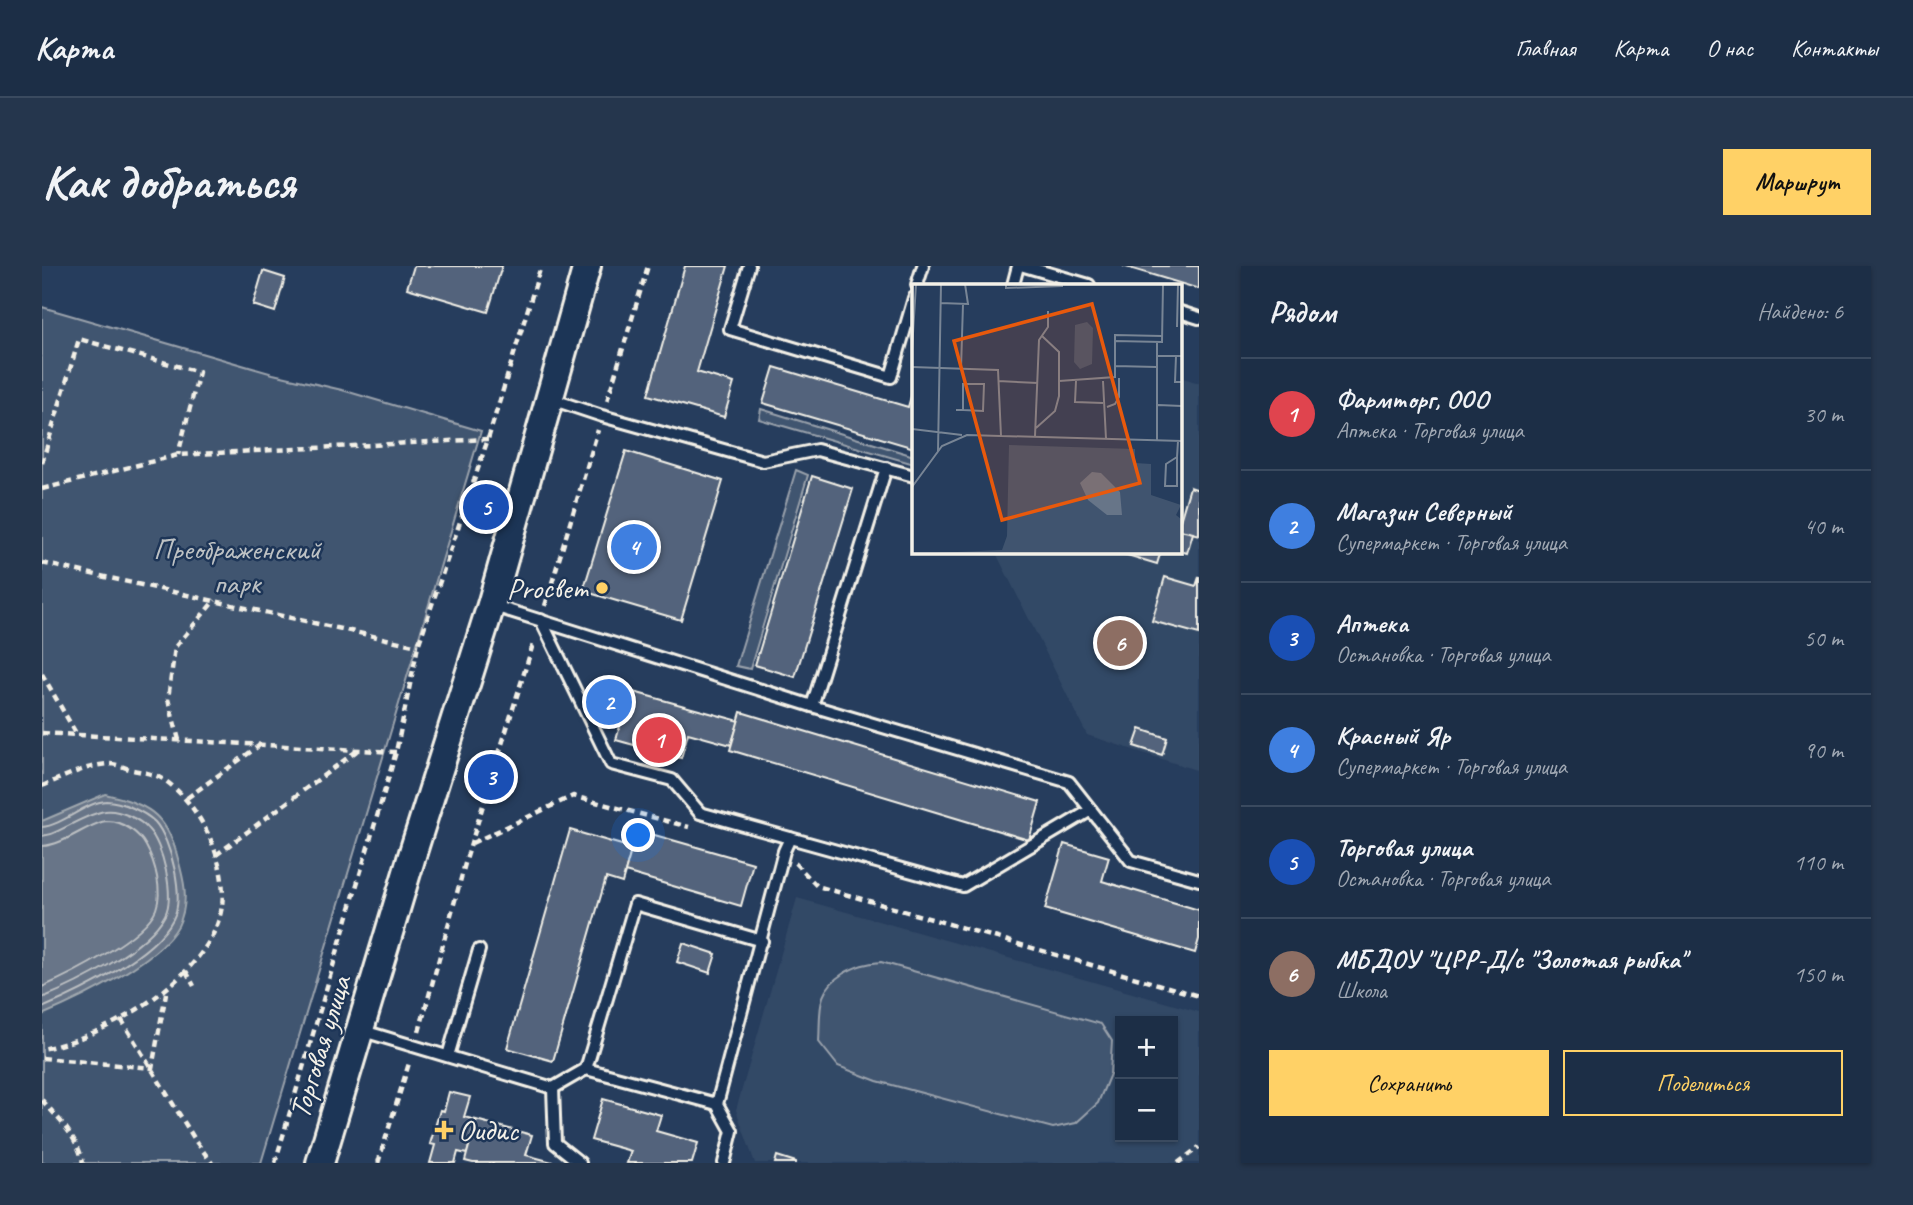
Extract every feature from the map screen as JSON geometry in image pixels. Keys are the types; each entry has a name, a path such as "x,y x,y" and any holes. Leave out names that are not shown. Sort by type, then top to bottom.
{"street":[{"name":"Торговая улица","path":"320,1163 414,849 491,605 587,266"}],"lane":[{"path":"750,266 730,329 891,377 912,305"},
{"path":"917,284 923,266"},
{"path":"1013,284 1018,266"},
{"path":"1024,266 1086,284"},
{"path":"1182,313 1199,318"},
{"path":"548,398 763,461 817,450 912,476"},
{"path":"812,706 886,468"},
{"path":"491,605 812,706 1069,782 1131,861 1199,880"},
{"path":"541,620 611,764 672,780 700,813 963,886 1091,810"},
{"path":"724,1163 732,1131 717,1104 784,851 790,838"},
{"path":"360,1030 553,1088 586,1069 635,904 762,941"},
{"path":"448,1056 479,950"},
{"path":"586,1069 717,1104"},
{"path":"553,1088 555,1143 580,1163"}],"path":[{"path":"275,1163 396,752 418,646 488,439 541,266"},
{"path":"378,1163 415,1046 472,843 648,266"},
{"path":"42,463 79,339 199,372 178,455"},
{"path":"42,489 178,455 488,439"},
{"path":"42,563 418,646"},
{"path":"178,740 168,699 175,647 215,600"},
{"path":"42,674 77,735"},
{"path":"42,733 396,752"},
{"path":"187,798 261,744"},
{"path":"216,855 358,750"},
{"path":"42,786 84,769 109,763 161,777 187,798 216,855 223,887 220,918 209,942 186,971 167,988 121,1019 65,1045 42,1049"},
{"path":"472,843 573,796 692,827"},
{"path":"784,851 817,886 1199,996"},
{"path":"186,971 194,986"},
{"path":"152,1068 167,988"},
{"path":"121,1019 212,1163"},
{"path":"42,1058 152,1068"},
{"path":"42,1100 80,1150 83,1163"},
{"path":"1178,1163 1199,1147"}],"shaded area":[{"path":"1182,378 1199,383 1199,771 1087,735 996,553 1182,553"},
{"path":"797,898 1199,1012 1199,1163 755,1163 736,1110"}],"green space":[{"name":"Преображенский парк","path":"42,307 481,431 261,1163 42,1163"},
{"path":"761,409 912,455 912,463 759,419"},
{"path":"796,470 808,475 750,669 736,666"},
{"path":"881,962 1101,1024 1112,1041 1110,1074 1098,1103 1076,1123 1053,1128 877,1081 838,1066 819,1042 820,1011 824,995 828,987 844,973 862,965"}],"water":[{"path":"105,794 142,806 152,812 167,829 177,855 184,887 185,902 181,919 173,933 141,962 99,988 42,1015 42,821"}],"building":[{"path":"414,266 502,266 488,312 407,288"},
{"path":"685,266 728,266 697,372 734,383 724,417 648,395"},
{"path":"1123,266 1199,266 1199,289"},
{"path":"263,271 285,278 275,312 253,305"},
{"path":"774,367 908,407 912,393 912,447 763,403"},
{"path":"626,451 723,481 681,620 583,591"},
{"path":"812,476 853,489 795,677 755,665"},
{"path":"1190,487 1199,490 1199,535 1182,531 1182,514"},
{"path":"1182,530 1193,533 1187,553 1182,552"},
{"path":"1121,553 1160,553 1157,564"},
{"path":"1165,577 1196,586 1199,577 1199,634 1152,621"},
{"path":"600,682 630,691 621,720 592,712"},
{"path":"630,691 739,721 731,745 688,733 681,758 616,740"},
{"path":"741,712 1040,802 1029,840 730,750"},
{"path":"1140,729 1167,738 1162,755 1134,746"},
{"path":"570,830 632,848 622,883 606,878 553,1061 507,1048"},
{"path":"637,830 753,863 741,906 625,872"},
{"path":"1064,844 1109,857 1102,881 1199,910 1199,939 1195,953 1045,909"},
{"path":"683,943 716,954 710,973 677,962"},
{"path":"449,1092 470,1097 464,1117 476,1120 467,1154 458,1152 455,1163 430,1163 435,1145 430,1144 440,1110 444,1111"},
{"path":"603,1099 661,1115 656,1131 698,1143 692,1163 627,1163 631,1151 591,1140"},
{"path":"476,1120 532,1135 526,1155 556,1163 465,1161"},
{"path":"777,1156 796,1162 796,1163 775,1163"}],"place":[{"name":"Торговая улица","path":"486,507"},
{"name":"Красный Яр","path":"634,547"},
{"name":"Proсвет","path":"602,588"},
{"name":"МБДОУ \"ЦРР-Д/с \"Золотая рыбка\"","path":"1120,643"},
{"name":"Магазин Северный","path":"609,702"},
{"name":"Фармторг, ООО","path":"659,740"},
{"name":"Аптека","path":"491,777"},
{"name":"Оидис","path":"444,1130"}]}
